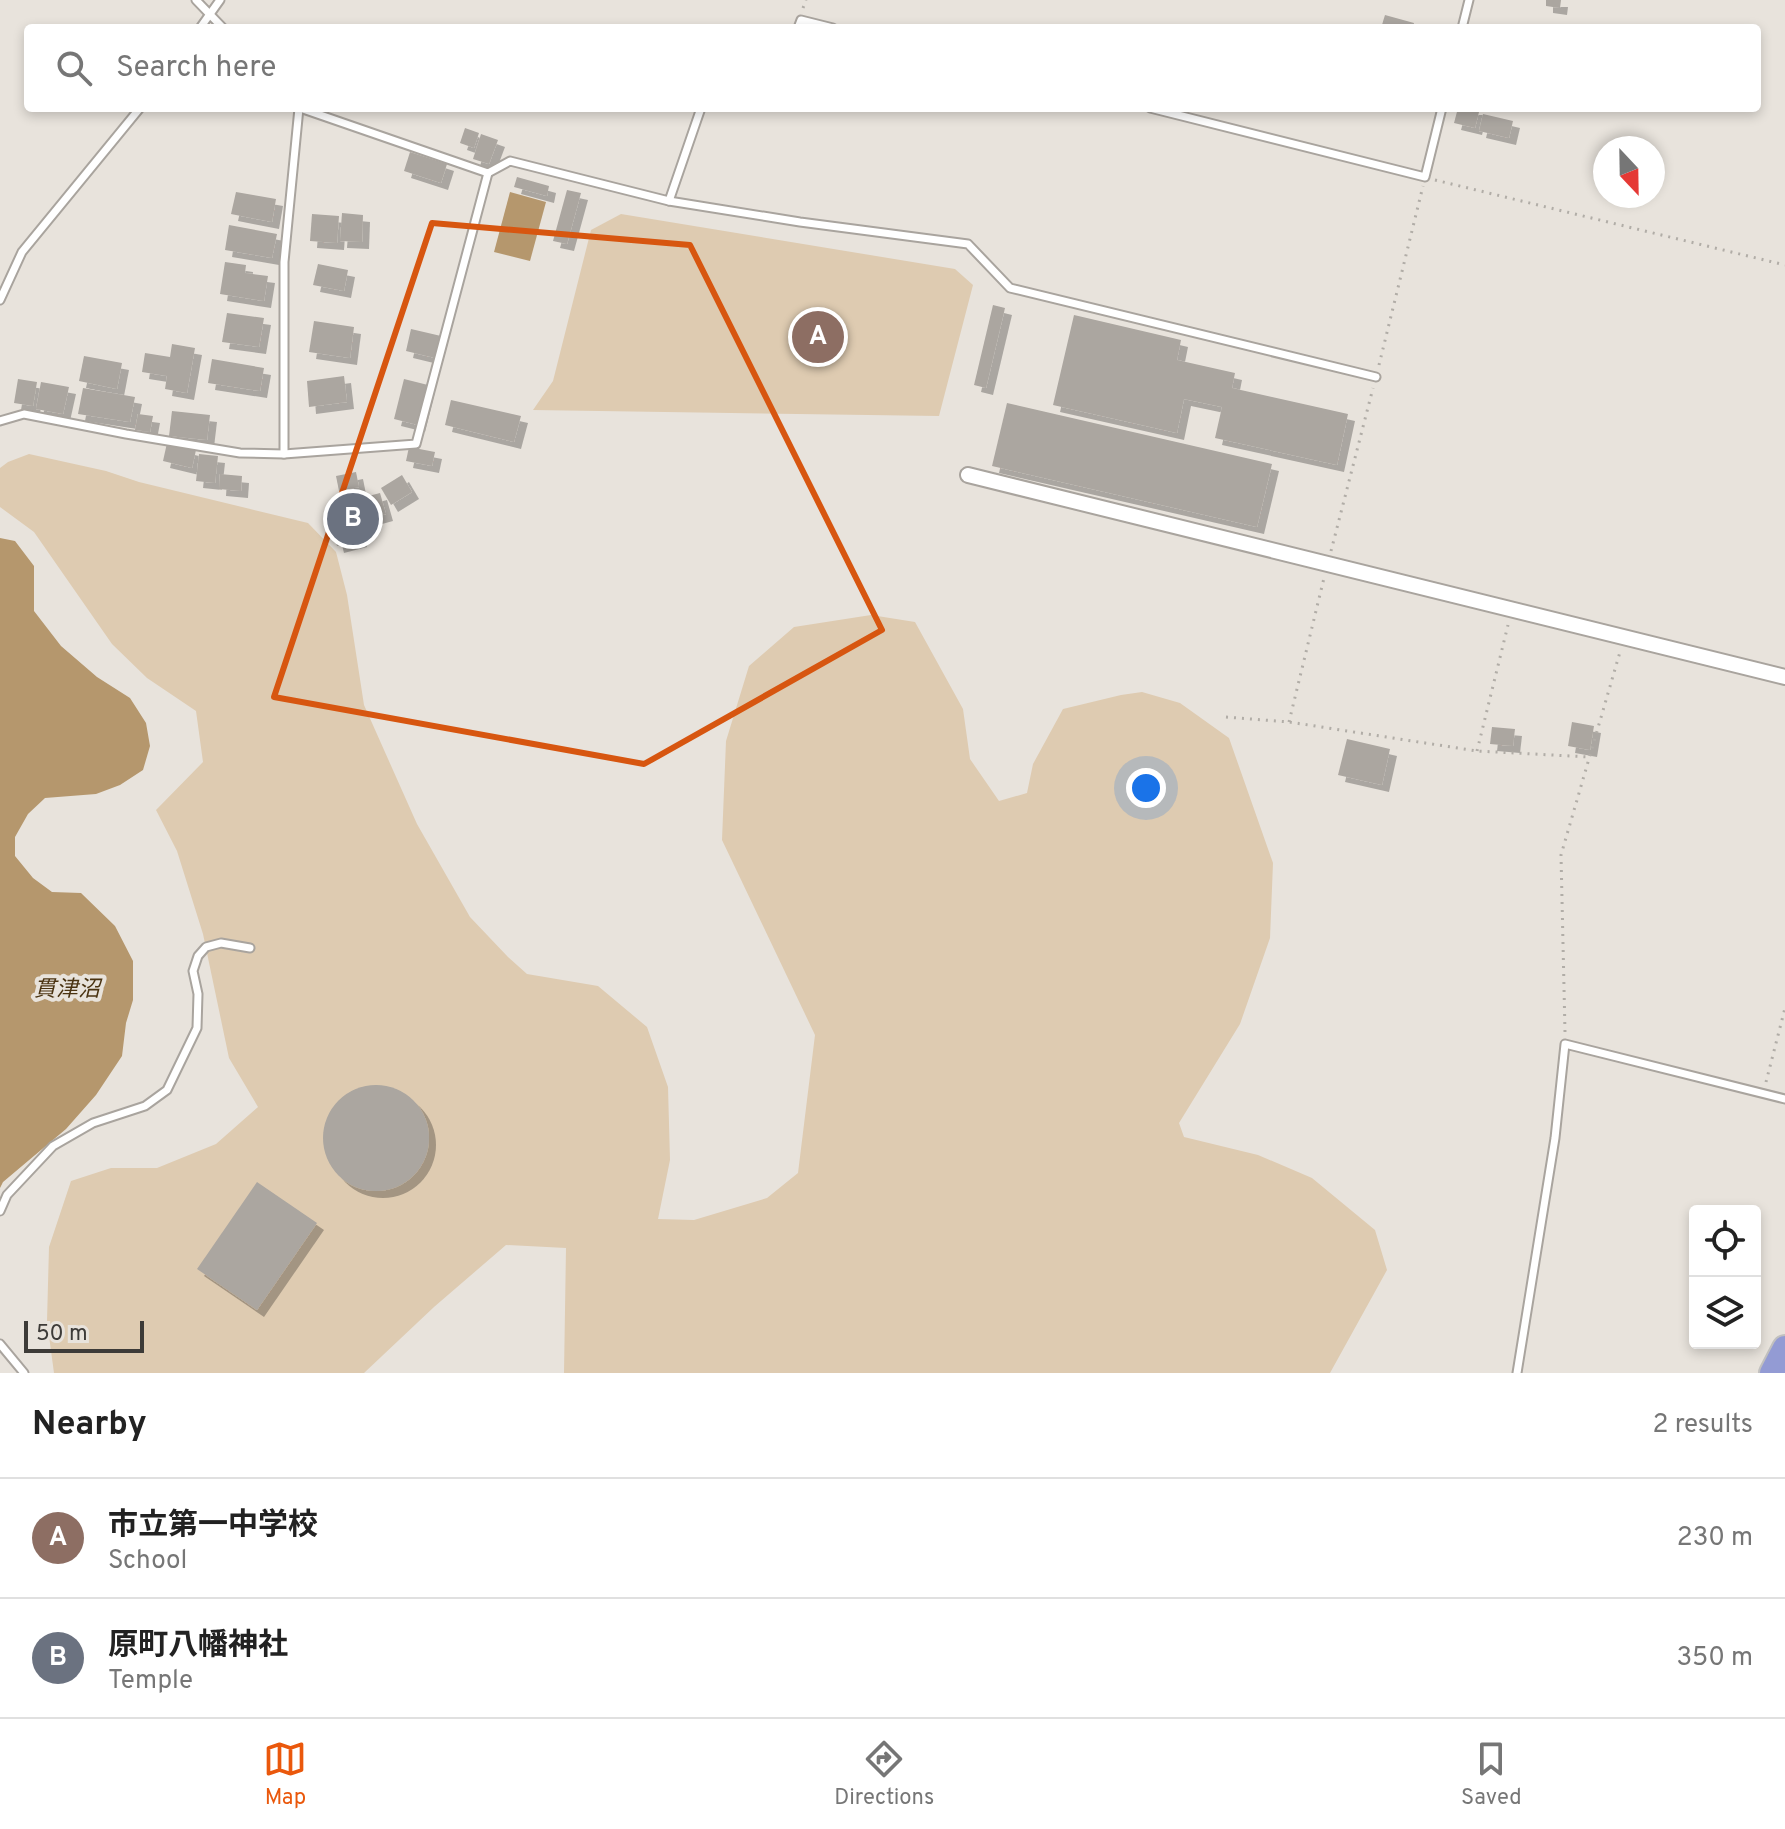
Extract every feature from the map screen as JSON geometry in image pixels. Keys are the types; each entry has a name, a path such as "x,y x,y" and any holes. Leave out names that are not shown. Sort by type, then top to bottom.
{"highway":[{"path":"1772,1373 1785,1348"}],"street":[{"path":"968,475 1785,677"}],"lane":[{"path":"196,0 219,24"},
{"path":"203,24 220,0"},
{"path":"1463,24 1469,0"},
{"path":"800,24 801,20 817,24"},
{"path":"0,300 22,252 137,112"},
{"path":"284,454 284,262 299,112"},
{"path":"311,112 488,173"},
{"path":"669,201 700,112"},
{"path":"1166,112 1425,177 1441,112"},
{"path":"0,421 24,414 240,453 284,454 416,444 488,173 510,161 669,201 968,244 1010,288 1376,377"},
{"path":"0,1211 7,1195 53,1146 93,1123 145,1106 167,1090 197,1028 198,994 193,971 198,956 206,947 221,943 250,948"},
{"path":"1517,1373 1555,1138 1565,1044 1785,1099"},
{"path":"0,1344 24,1373"}],"path":[{"path":"1425,177 1785,265"},
{"path":"1289,722 1328,563"},
{"path":"1477,751 1512,609"},
{"path":"1565,1044 1561,855 1625,637"},
{"path":"1226,717 1289,722 1477,751 1590,757"},
{"path":"1763,1094 1785,1008"}],"highlighted area":[{"path":"432,223 690,245 882,630 644,764 274,697"}],"shaded area":[{"path":"621,214 955,269 973,285 939,416 533,410 553,381 591,230"},
{"path":"29,454 308,523 336,552 347,595 364,705 417,824 470,917 527,974 598,986 647,1027 668,1087 670,1160 658,1219 694,1220 767,1198 798,1173 815,1035 722,840 726,741 749,666 794,627 871,615 915,622 963,709 970,759 999,801 1027,793 1033,764 1063,709 1142,692 1180,703 1229,738 1273,863 1270,938 1240,1024 1179,1123 1184,1137 1258,1155 1312,1178 1375,1230 1387,1270 1330,1373 564,1373 566,1248 506,1245 364,1373 54,1373 47,1321 49,1247 71,1181 111,1168 157,1168 216,1144 258,1107 229,1058 203,934 177,851 156,810 203,762 196,711 147,678 112,644 34,532 0,507 0,468"}],"water":[{"path":"510,192 546,202 530,261 494,252"},
{"name":"貫津沼","path":"0,538 15,541 34,566 34,611 61,646 97,677 130,698 146,723 150,746 143,770 120,785 96,794 45,798 28,814 15,837 15,856 33,878 52,892 81,893 115,926 133,961 133,1000 126,1023 122,1056 96,1095 66,1129 3,1182 0,1188"}],"building":[{"path":"1546,0 1561,0 1560,8 1546,6"},
{"path":"1385,15 1414,23 1414,24 1382,24"},
{"path":"1457,112 1479,112 1475,128 1454,123"},
{"path":"1483,114 1513,121 1509,138 1479,131"},
{"path":"465,128 479,133 474,148 460,143"},
{"path":"481,134 498,140 489,164 473,159"},
{"path":"410,152 447,164 441,183 404,171"},
{"path":"517,177 549,186 547,196 514,187"},
{"path":"567,190 581,193 567,244 553,241"},
{"path":"236,192 276,199 272,222 231,214"},
{"path":"342,213 363,215 362,242 340,241"},
{"path":"312,214 339,216 337,243 310,241"},
{"path":"229,225 277,234 272,258 225,250"},
{"path":"225,262 246,265 245,273 268,276 264,301 220,294"},
{"path":"318,264 348,270 344,291 313,285"},
{"path":"993,305 1005,308 986,388 974,385"},
{"path":"227,313 264,318 259,347 222,342"},
{"path":"1074,315 1181,340 1177,360 1235,373 1232,388 1348,414 1337,465 1215,438 1222,407 1184,399 1177,433 1053,405"},
{"path":"314,321 354,327 350,358 309,352"},
{"path":"411,329 441,336 435,358 406,351"},
{"path":"172,344 195,348 187,393 165,389 167,376 142,372 145,353 170,357"},
{"path":"84,356 122,363 117,389 79,381"},
{"path":"212,359 264,368 260,391 208,383"},
{"path":"344,376 347,402 309,407 307,381"},
{"path":"18,379 37,382 33,406 14,403"},
{"path":"404,379 428,385 418,425 394,419"},
{"path":"41,382 69,387 63,414 36,409"},
{"path":"83,388 135,397 130,422 78,414"},
{"path":"451,400 521,416 514,442 445,425"},
{"path":"1007,403 1272,464 1257,527 992,466"},
{"path":"172,411 210,415 207,440 169,436"},
{"path":"138,414 153,416 150,432 135,430"},
{"path":"167,443 196,450 192,468 163,461"},
{"path":"409,447 435,452 432,466 406,461"},
{"path":"199,454 218,456 215,483 196,481"},
{"path":"356,472 359,487 339,491 336,476"},
{"path":"220,474 242,476 241,491 219,489"},
{"path":"402,475 412,492 391,505 381,488"},
{"path":"380,493 386,514 364,520 365,525 357,527 360,540 337,546 328,511 343,507 342,503"},
{"path":"1572,722 1594,726 1590,750 1568,746"},
{"path":"1492,727 1515,729 1513,746 1490,744"},
{"path":"1347,739 1390,749 1382,785 1338,775"},
{"path":"376,1085 396,1089 414,1100 425,1118 429,1138 425,1158 414,1176 396,1187 376,1191 356,1187 338,1176 327,1158 323,1138 327,1118 338,1100 356,1089"},
{"path":"257,1182 317,1223 257,1310 197,1269"}],"place":[{"name":"市立第一中学校","path":"818,337"},
{"name":"原町八幡神社","path":"353,519"}]}
